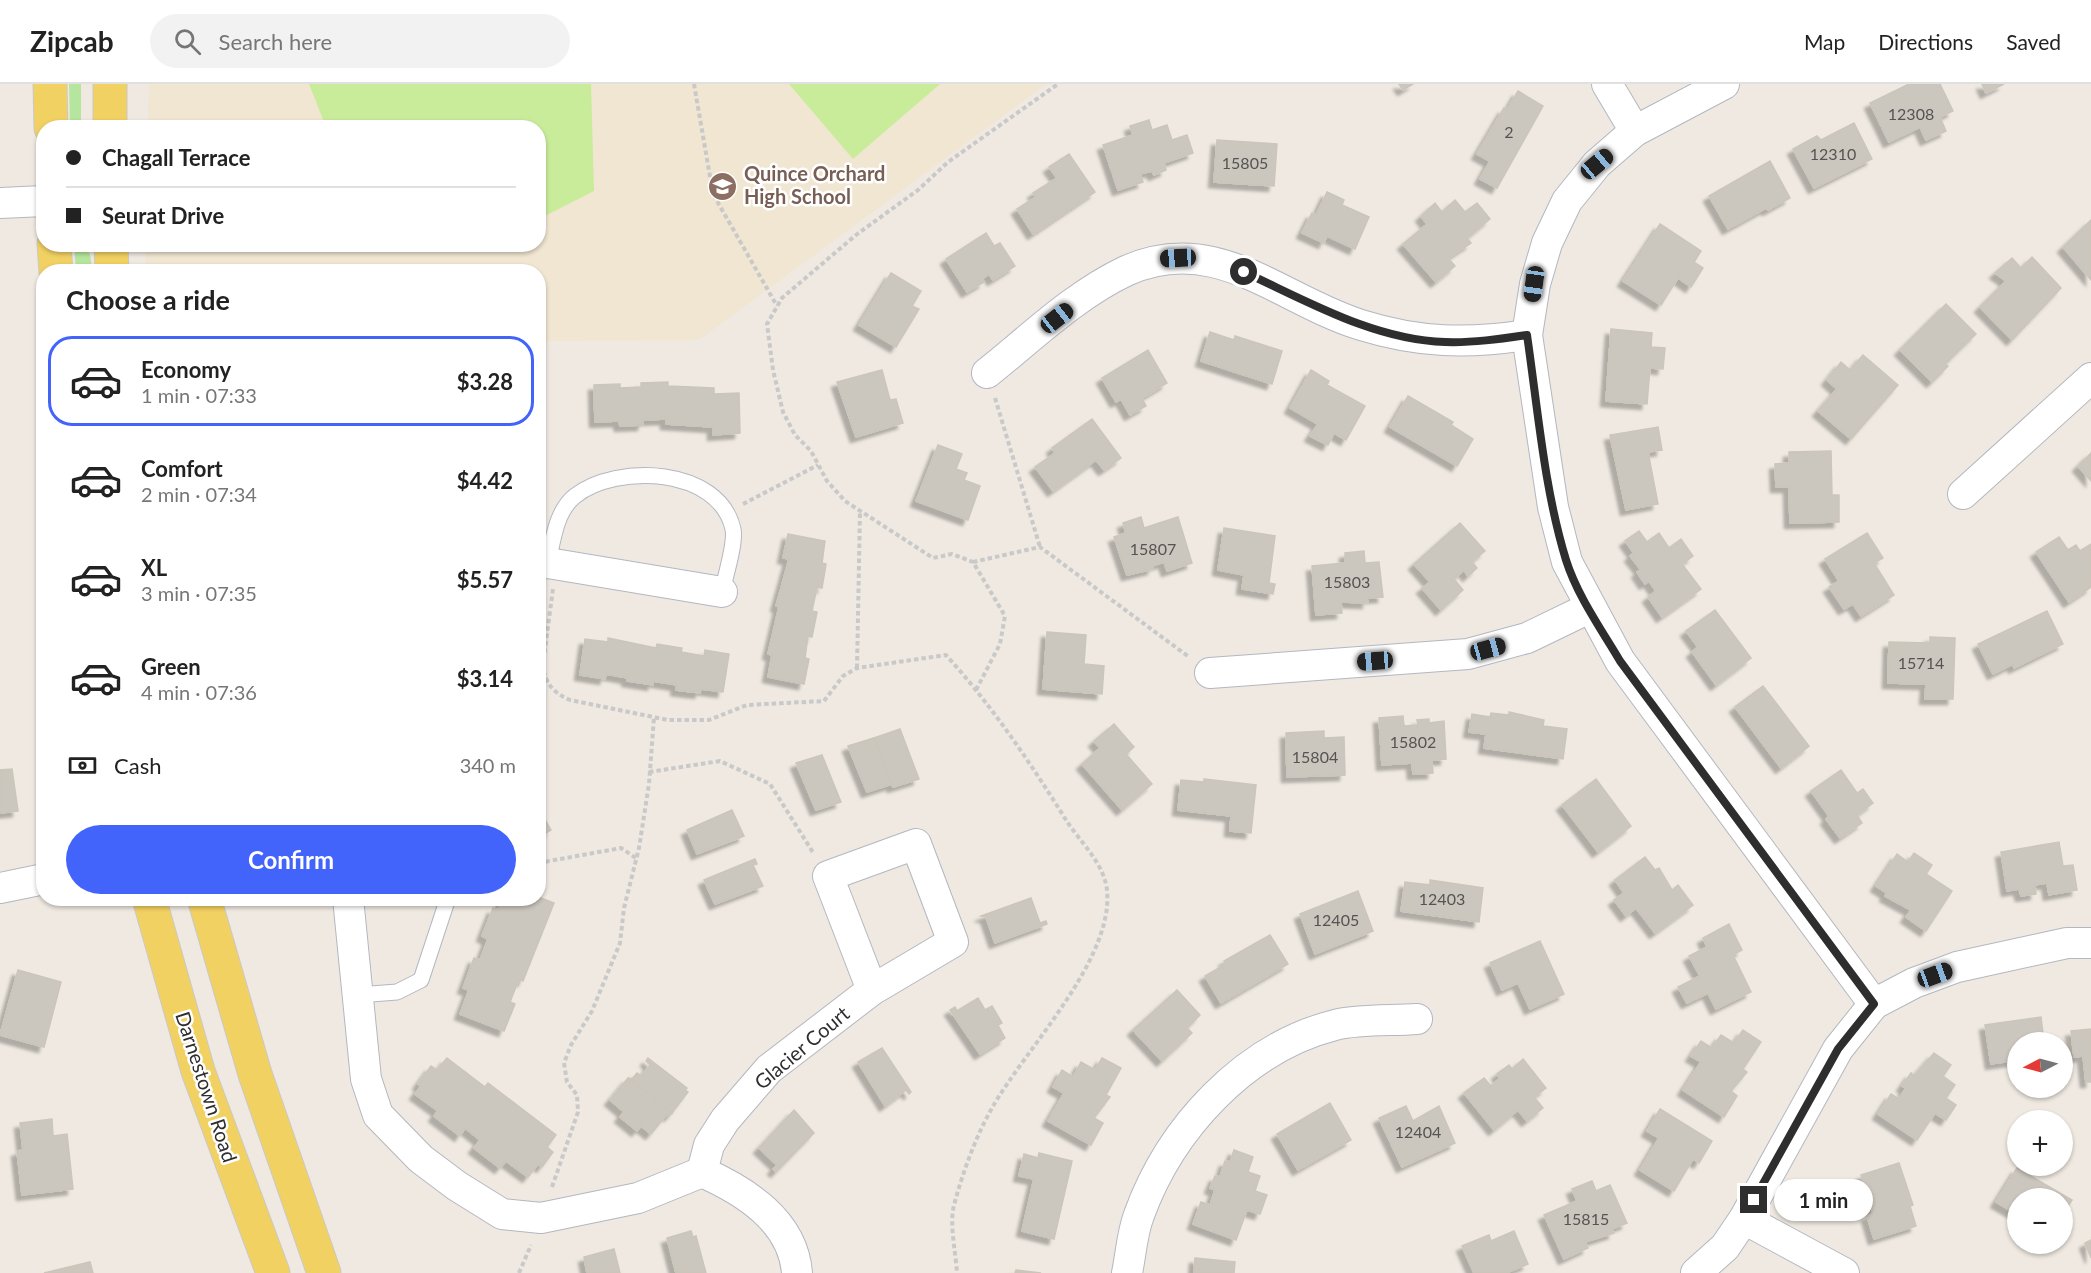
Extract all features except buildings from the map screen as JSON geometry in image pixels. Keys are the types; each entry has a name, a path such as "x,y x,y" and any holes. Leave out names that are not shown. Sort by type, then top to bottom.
{"main road":[{"path":"50,84 51,120"},
{"path":"110,84 110,120"},
{"name":"Darnestown Road","path":"151,906 198,1071 273,1273"},
{"path":"206,906 255,1074 324,1273"}],"street":[{"path":"1606,84 1635,131"},
{"path":"1724,84 1635,131 1597,164 1567,201 1546,243 1534,284 1527,335 1553,507 1567,562 1589,608 1620,661 1874,1004"},
{"path":"0,203 36,201"},
{"path":"987,373 1092,291 1127,271 1163,259 1193,257 1224,263 1359,324 1412,338 1443,342 1487,341 1527,335"},
{"path":"1964,494 2091,378"},
{"path":"548,564 722,592"},
{"path":"1210,674 1468,654 1527,638 1589,608"},
{"name":"Glacier Court","path":"702,1172 710,1145 725,1120 769,1070 872,990 953,942 916,844 828,876"},
{"path":"828,876 872,990"},
{"path":"0,888 36,881"},
{"path":"349,906 366,1079 378,1115 421,1159 457,1186 502,1214 541,1218 638,1198 702,1172 748,1195 779,1225 796,1260 797,1273"},
{"path":"1696,1273 1725,1247 1744,1219 1838,1049 1874,1004 1914,983 1956,967 2067,943 2091,944"},
{"path":"1127,1273 1138,1216 1158,1171 1209,1100 1274,1049 1336,1025 1417,1019"},
{"path":"1744,1219 1845,1273"}],"lane":[{"path":"548,564 556,523 574,496 602,483 618,479 653,476 672,478 705,489 726,512 733,531 722,592"},
{"path":"358,995 397,992 421,980 445,906"}],"path":[{"path":"694,84 713,194 777,306"},
{"path":"1040,547 973,562 951,554 933,558 845,501 827,482 811,451 795,435 783,412 773,370 767,324 782,298 799,283 856,236 918,190 948,162 1058,84"},
{"path":"987,373 1040,547 1210,674"},
{"path":"726,512 818,465"},
{"path":"857,668 860,511"},
{"path":"973,562 1005,616 1000,644 976,690"},
{"path":"546,620 548,564"},
{"path":"541,1218 578,1112 577,1095 567,1082 564,1063 571,1046 592,1011 620,943 624,908 636,858 649,772 654,717 570,700 557,695 546,678"},
{"path":"649,772 720,761 770,784 828,876"},
{"path":"546,862 621,848 636,858"}],"shaded area":[{"name":"Quince Orchard High School","path":"149,84 1046,84 699,340 546,341 546,264 145,264 146,252 546,252 546,120 148,120"}],"green space":[{"path":"69,84 81,84 81,120 70,120"},
{"path":"309,84 591,84 594,191 546,215 546,120 323,120"},
{"path":"789,84 940,84 853,159"},
{"path":"75,252 89,252 92,264 75,264"}],"place":[{"name":"Quince Orchard High School","path":"723,186"}],"route":[{"path":"1244,272 1359,324 1412,338 1443,342 1487,341 1527,335 1553,507 1567,562 1589,608 1620,661 1874,1004 1838,1049 1754,1200"}]}
